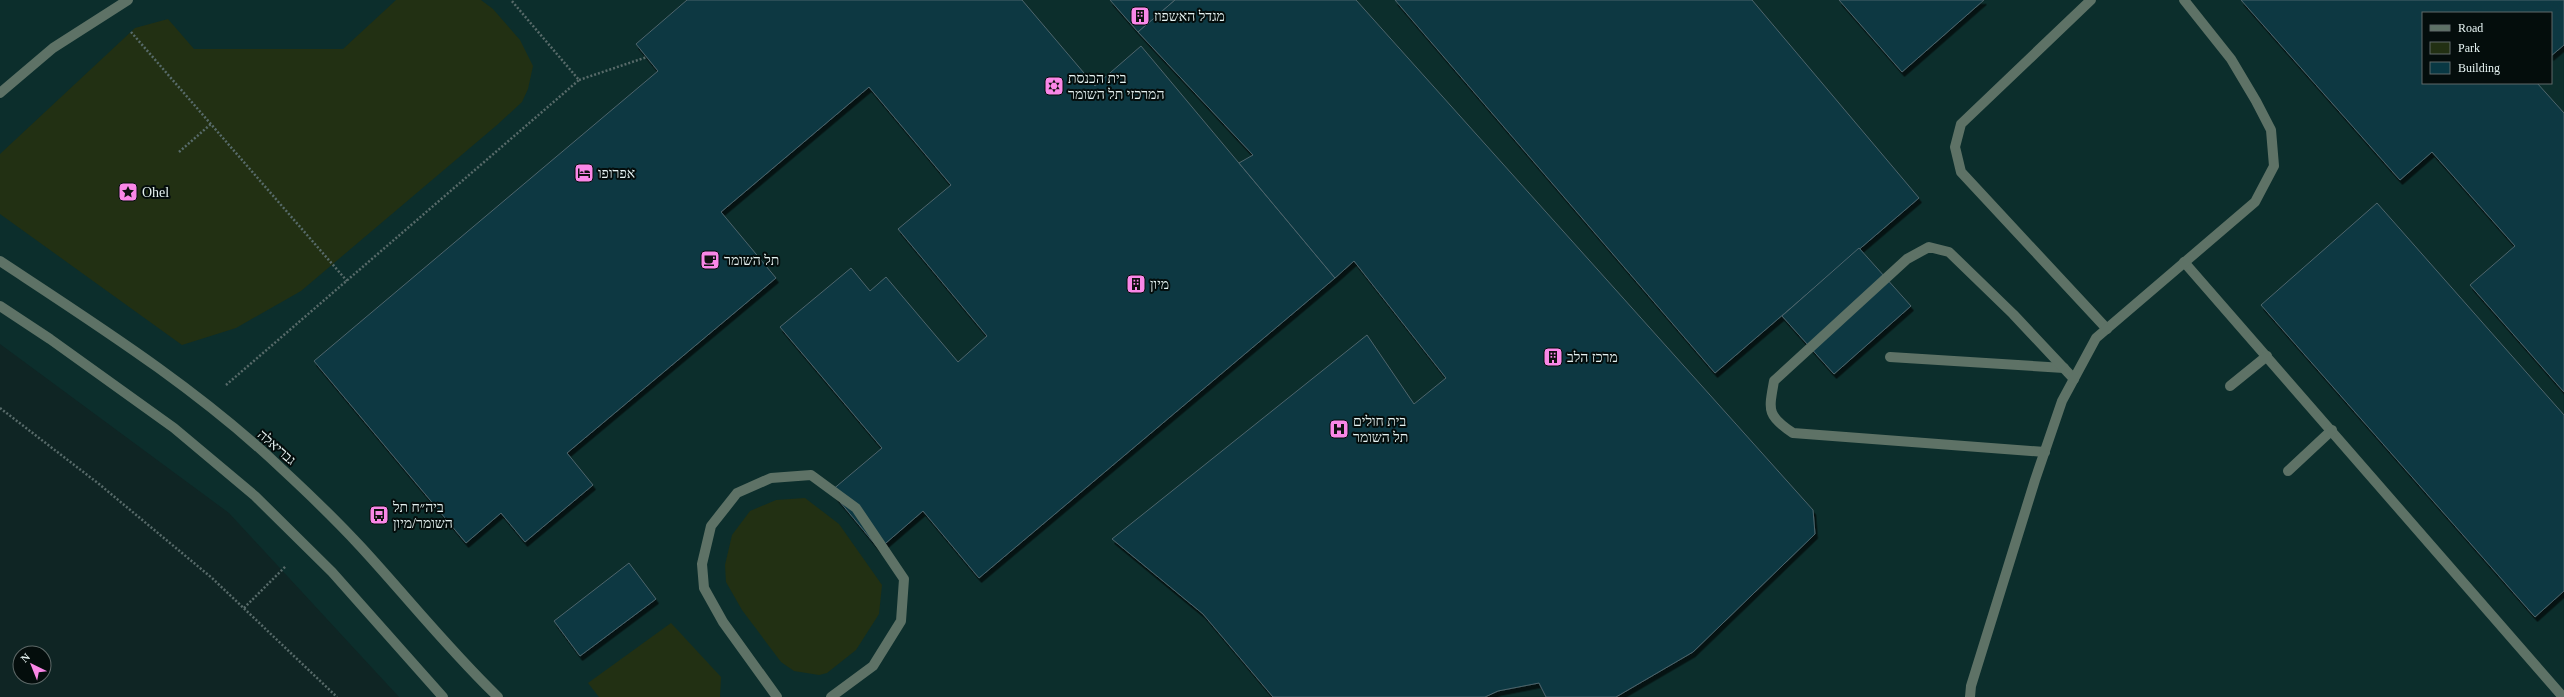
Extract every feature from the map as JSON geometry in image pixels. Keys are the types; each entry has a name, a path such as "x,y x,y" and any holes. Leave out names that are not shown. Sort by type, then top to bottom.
{"street":[{"path":"0,93 54,48 128,0"},
{"path":"2091,0 1960,124 1955,147 1961,172 2107,329"},
{"path":"1970,697 1971,686 2062,401 2096,338 2255,202 2274,166 2271,130 2256,101 2231,59 2184,0"},
{"path":"2045,452 1793,433 1776,422 1770,406 1774,381 1907,259 1929,247 1949,252 2014,314 2074,379"},
{"name":"גבריאלה","path":"0,261 72,308 205,403 281,468 360,545 427,622 498,697"},
{"path":"2184,262 2332,430 2563,697"},
{"path":"0,306 50,339 174,428 255,496 332,572 443,697"},
{"path":"2230,386 2267,356"},
{"path":"1890,358 2064,368"},
{"path":"2288,471 2332,430"},
{"path":"777,697 723,622 704,588 702,564 711,526 737,493 771,478 811,475 856,508 904,579 901,621 873,666 831,697"},
{"path":"1964,697 1971,686"}],"path":[{"path":"511,0 579,80"},
{"path":"112,10 347,281"},
{"path":"205,403 579,80 647,57"},
{"path":"179,152 211,124"},
{"path":"0,408 99,484 212,578 337,697"},
{"path":"244,608 306,546"}],"shaded area":[{"name":"בית חולים תל השומר","path":"0,0 2564,0 2564,697 399,697 229,513 0,344"}],"green space":[{"path":"396,0 481,0 493,9 520,40 533,66 528,89 522,102 497,125 301,291 236,328 182,345 0,214 0,154 135,28 168,19 194,49 343,49"},
{"path":"805,498 839,524 882,585 879,614 856,650 827,673 819,675 794,671 781,662 742,610 726,582 725,565 732,535 750,511 776,500"},
{"path":"671,623 721,677 720,697 599,697 588,683"}],"building":[{"name":"מיון","path":"687,0 1022,0 1095,86 1141,46 1335,278 979,578 923,511 879,549 831,491 882,448 780,327 851,268 870,291 886,277 958,362 987,336 898,229 951,185 869,87 721,212 776,278 567,453 593,485 525,542 501,513 466,543 314,361 658,71 636,44"},
{"name":"מגדל האשפוז","path":"1110,0 1175,0 1138,32"},
{"name":"מרכז הלב","path":"1175,0 1356,0 1813,510 1815,534 1693,652 1616,697 1546,697 1539,683 1498,691 1485,697 1273,697 1203,614 1112,539 1367,335 1414,404 1446,378 1354,261 1335,278 1239,163 1253,155 1138,32"},
{"path":"1395,0 1752,0 1919,198 1715,373"},
{"path":"1839,0 1984,0 1902,72"},
{"path":"2241,0 2564,0 2564,45 2552,55 2552,12 2422,12 2422,84 2538,84 2564,113 2564,392 2470,285 2515,246 2432,152 2400,180"},
{"path":"2377,203 2564,415 2564,591 2535,617 2261,305"},
{"path":"1859,248 1911,306 1834,374 1782,316"},
{"path":"629,563 656,599 580,656 554,621"}],"place":[{"name":"מגדל האשפוז","path":"1140,16"},
{"name":"בית הכנסת המרכזי תל השומר","path":"1054,86"},
{"name":"אפרופו","path":"584,173"},
{"name":"Ohel","path":"128,192"},
{"name":"תל השומר","path":"710,260"},
{"name":"מיון","path":"1136,284"},
{"name":"מרכז הלב","path":"1553,357"},
{"name":"בית חולים תל השומר","path":"1339,429"},
{"name":"ביה״ח תל השומר/מיון","path":"379,515"}]}
